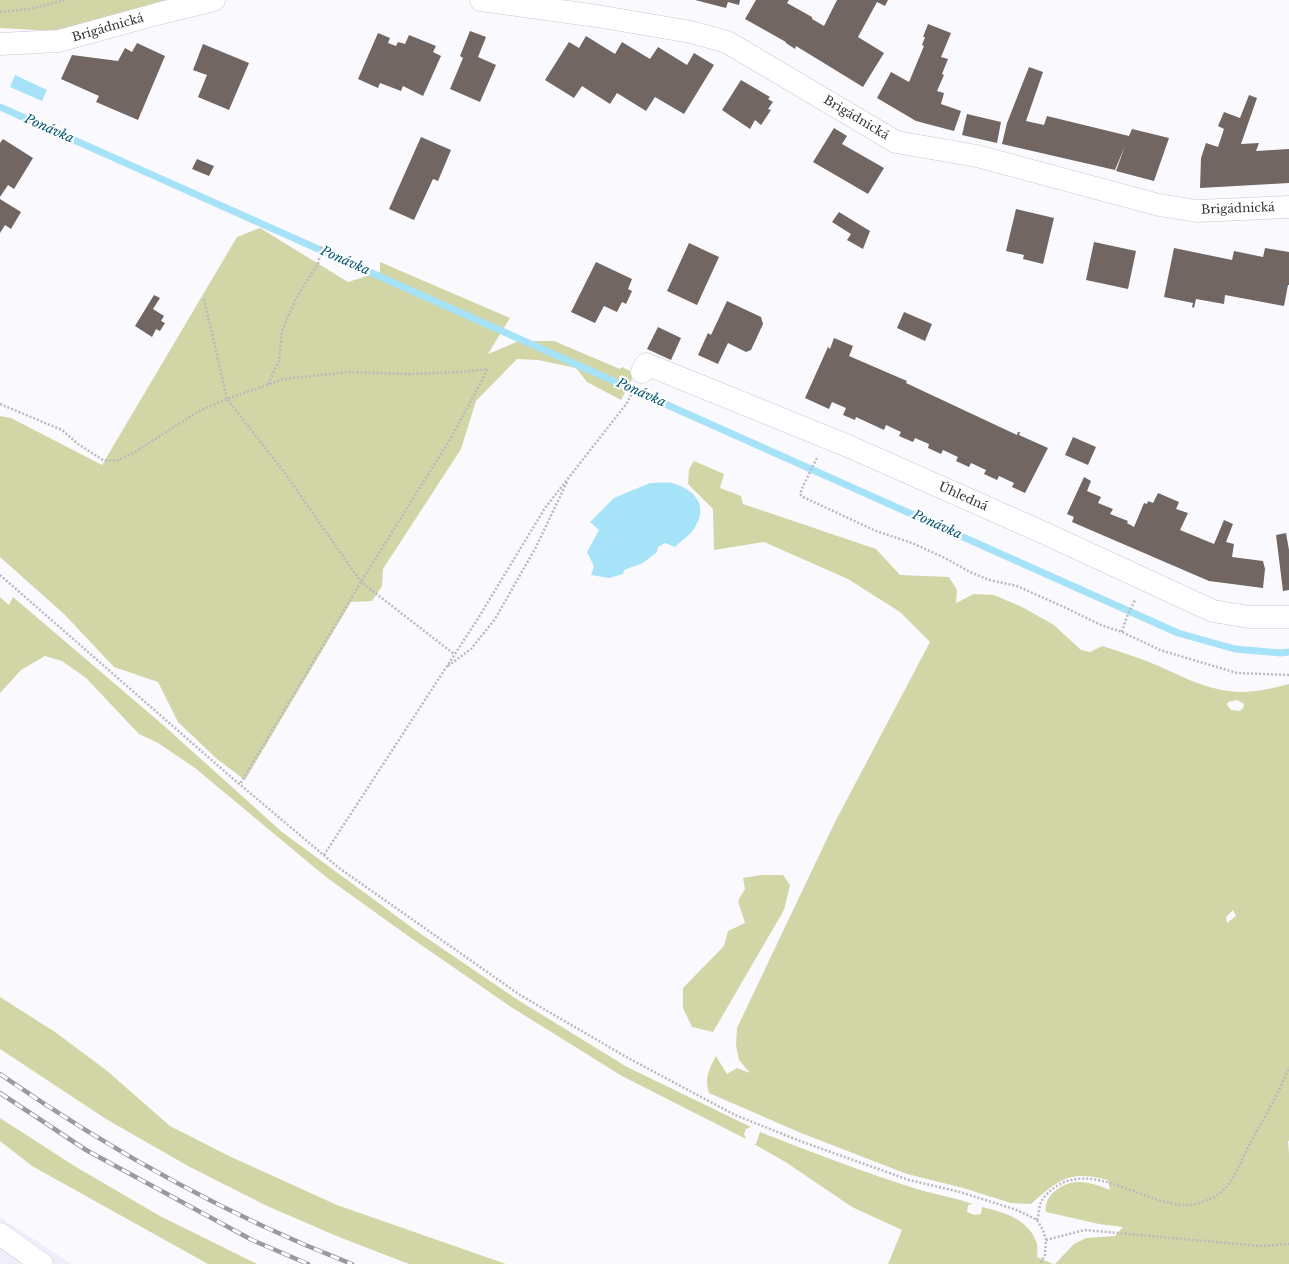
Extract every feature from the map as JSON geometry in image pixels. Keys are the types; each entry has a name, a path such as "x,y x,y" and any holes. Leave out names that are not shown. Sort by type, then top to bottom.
{"street":[{"name":"Brigádnická","path":"0,44 59,41 214,0"},
{"name":"Brigádnická","path":"481,0 597,16 691,32 727,42 896,142 977,156 1159,204 1197,211 1289,207"},
{"name":"Úhledná","path":"642,372 646,364 848,446 1037,530 1213,611 1249,617 1289,617"},
{"path":"0,1234 42,1264"}],"path":[{"path":"0,12 30,9 65,0"},
{"path":"268,385 279,361 282,331 296,298 318,264 322,246"},
{"path":"204,299 227,398 284,472 361,582 454,654"},
{"path":"0,404 62,430 78,444 103,460 116,461 135,452 199,411 227,398 284,379 348,372 410,374 488,370 451,438 361,582 240,784"},
{"path":"324,855 446,668 545,508 627,403"},
{"path":"817,458 800,492 801,496 876,531 912,543 989,580 1016,586 1160,650 1237,673 1289,675"},
{"path":"446,668 471,649 495,619 536,547 569,478"},
{"path":"0,575 339,868 520,995 628,1058 736,1115 800,1141 909,1180 960,1192 1017,1210 1037,1220 1043,1230 1046,1240 1045,1255 1040,1264"},
{"path":"1122,632 1132,604"},
{"path":"1037,1220 1041,1202 1050,1191 1063,1183 1078,1178 1101,1181 1174,1204 1189,1206 1206,1201 1218,1195 1235,1175 1283,1084 1289,1067"},
{"path":"1046,1240 1085,1230 1260,1246 1289,1244"}],"shaded area":[{"path":"0,1217 72,1264 0,1264"}],"green space":[{"path":"0,0 178,0 52,31 0,28"},
{"path":"260,228 348,282 380,272 380,262 510,318 488,354 519,341 554,341 620,369 622,367 630,371 632,379 621,400 587,382 576,368 538,360 517,359 476,401 461,449 383,569 382,586 372,601 351,602 245,780 217,759 178,722 158,682 114,667 64,614 0,557 0,416 11,418 102,465 237,237"},
{"path":"694,461 724,474 720,488 741,496 743,504 876,549 900,575 949,577 957,590 956,603 974,594 994,595 1022,607 1054,625 1081,650 1090,652 1102,646 1143,660 1208,687 1236,692 1267,689 1289,684 1289,1264 1055,1264 1074,1244 1086,1238 1115,1236 1123,1227 1099,1224 1046,1212 1046,1206 1051,1195 1067,1184 1079,1182 1110,1190 1108,1180 1084,1176 1074,1177 1066,1179 1050,1188 1031,1204 1011,1203 963,1188 907,1174 801,1133 709,1093 707,1078 711,1065 716,1056 727,1074 737,1068 750,1073 739,1060 736,1045 737,1028 834,824 930,642 900,612 848,579 764,542 714,550 713,509 688,484 689,469","holes":["1237,700 1244,704 1243,708 1240,711 1231,710 1227,705 1228,702","1233,910 1236,916 1227,923 1226,917"]},
{"path":"0,597 9,605 13,597 162,724 282,832 418,932 518,1000 627,1067 751,1127 746,1129 744,1134 746,1139 622,1076 511,1007 411,938 326,877 195,768 158,743 139,734 86,678 62,661 45,656 21,670 0,693"},
{"path":"761,875 783,875 790,885 784,910 713,1032 692,1027 683,1008 683,988 724,946 728,931 745,923 738,901 745,889 743,878"},
{"path":"0,997 55,1032 106,1070 170,1126 229,1156 337,1205 506,1264 409,1264 339,1237 267,1206 188,1166 106,1119 0,1049"},
{"path":"0,1118 76,1167 160,1216 257,1264 208,1264 32,1166 0,1141"},
{"path":"760,1132 880,1177 920,1190 973,1204 968,1205 967,1212 974,1215 981,1214 982,1207 1015,1218 1029,1229 1034,1236 1037,1246 1037,1257 1053,1264 888,1264 902,1230 852,1207 787,1163 754,1144 756,1144"}],"water":[{"path":"15,75 47,90 42,101 10,87"},
{"path":"650,483 672,483 688,490 698,500 700,513 694,529 675,547 665,543 658,547 657,552 643,563 624,570 623,574 609,578 591,575 594,566 587,552 599,530 590,522 614,498"}],"building":[{"path":"695,0 740,0 739,5 728,2 726,8"},
{"path":"756,0 789,0 787,3 812,17 812,19 824,26 837,0 888,0 885,6 877,2 858,37 884,53 863,87 796,46 795,49 786,42 745,19"},
{"path":"928,24 951,33 941,57 948,59 942,74 944,75 937,91 944,93 941,104 961,111 954,131 916,121 877,98 891,72 909,82 924,46 922,45 925,37 923,37"},
{"path":"470,31 486,37 478,57 496,65 480,102 450,89 463,58 460,56"},
{"path":"378,33 390,38 388,43 396,46 398,42 405,44 409,35 436,46 433,52 441,56 423,96 403,86 401,91 380,83 378,88 358,79"},
{"path":"586,36 615,54 622,42 650,59 658,47 687,65 694,53 714,65 684,114 655,97 646,111 617,93 610,104 582,86 574,98 545,80 569,42 579,48"},
{"path":"137,43 165,56 138,120 96,102 99,96 61,79 72,55 118,61 125,48 132,52"},
{"path":"203,44 249,63 229,110 198,97 207,75 193,70"},
{"path":"1029,67 1043,72 1026,121 1044,125 1047,116 1129,136 1132,129 1169,138 1154,181 1116,171 1125,146 1115,170 1002,144 1007,123"},
{"path":"741,80 770,97 768,99 773,102 768,109 771,110 761,125 755,120 750,129 722,110"},
{"path":"1249,95 1257,98 1241,144 1259,143 1256,151 1289,149 1289,183 1200,188 1201,158 1206,143 1218,147 1224,129 1218,126 1224,112 1240,118"},
{"path":"967,114 1001,122 997,143 962,135"},
{"path":"834,128 847,136 842,144 884,168 868,194 813,162"},
{"path":"421,137 451,150 438,181 433,179 414,220 389,209"},
{"path":"3,139 33,158 14,189 8,185 0,197 0,143"},
{"path":"197,159 214,166 209,176 192,169"},
{"path":"0,199 21,212 11,229 5,225 0,233"},
{"path":"1016,209 1054,218 1043,264 1023,259 1024,255 1006,251"},
{"path":"839,212 870,231 863,249 847,240 851,234 832,222"},
{"path":"1094,242 1136,251 1128,289 1086,280"},
{"path":"689,243 719,257 697,305 667,291"},
{"path":"1174,248 1232,260 1234,251 1263,257 1265,248 1289,252 1289,285 1284,306 1225,295 1224,304 1196,299 1194,308 1192,307 1193,303 1164,297"},
{"path":"596,262 632,279 628,289 632,291 626,304 622,302 617,312 604,306 595,323 571,312"},
{"path":"154,295 160,298 153,309 164,316 161,321 165,323 160,331 156,329 152,337 135,326"},
{"path":"727,301 761,317 763,324 751,350 746,352 728,343 718,364 698,355 708,333 711,335"},
{"path":"904,312 932,324 925,341 897,328"},
{"path":"658,327 681,338 671,360 647,349"},
{"path":"834,338 853,346 849,356 907,381 906,383 1017,435 1018,432 1020,432 1019,435 1048,448 1025,493 1012,487 1014,483 999,476 997,480 984,474 986,470 971,463 969,467 956,461 958,457 943,450 941,454 928,448 929,444 915,438 913,442 899,436 901,432 886,425 884,430 856,417 855,420 843,415 846,408 832,402 829,409 805,398 828,347 830,349"},
{"path":"1073,437 1096,447 1088,465 1065,455"},
{"path":"1084,477 1091,481 1087,491 1101,497 1098,503 1113,509 1110,514 1128,521 1127,523 1134,527 1144,503 1147,504 1148,501 1153,503 1158,493 1179,502 1176,509 1188,513 1180,530 1214,544 1224,520 1233,524 1226,542 1234,544 1232,557 1263,561 1265,569 1263,588 1209,581 1072,522 1074,517 1067,514"},
{"path":"1286,533 1289,550 1289,590 1283,591 1276,535"}],"waterway":[{"name":"Ponávka","path":"0,107 1178,633 1235,649 1281,653 1289,652"}],"railway":[{"path":"0,1074 84,1129 171,1180 260,1225 352,1264"},
{"path":"0,1093 86,1150 252,1240 308,1264"}]}
